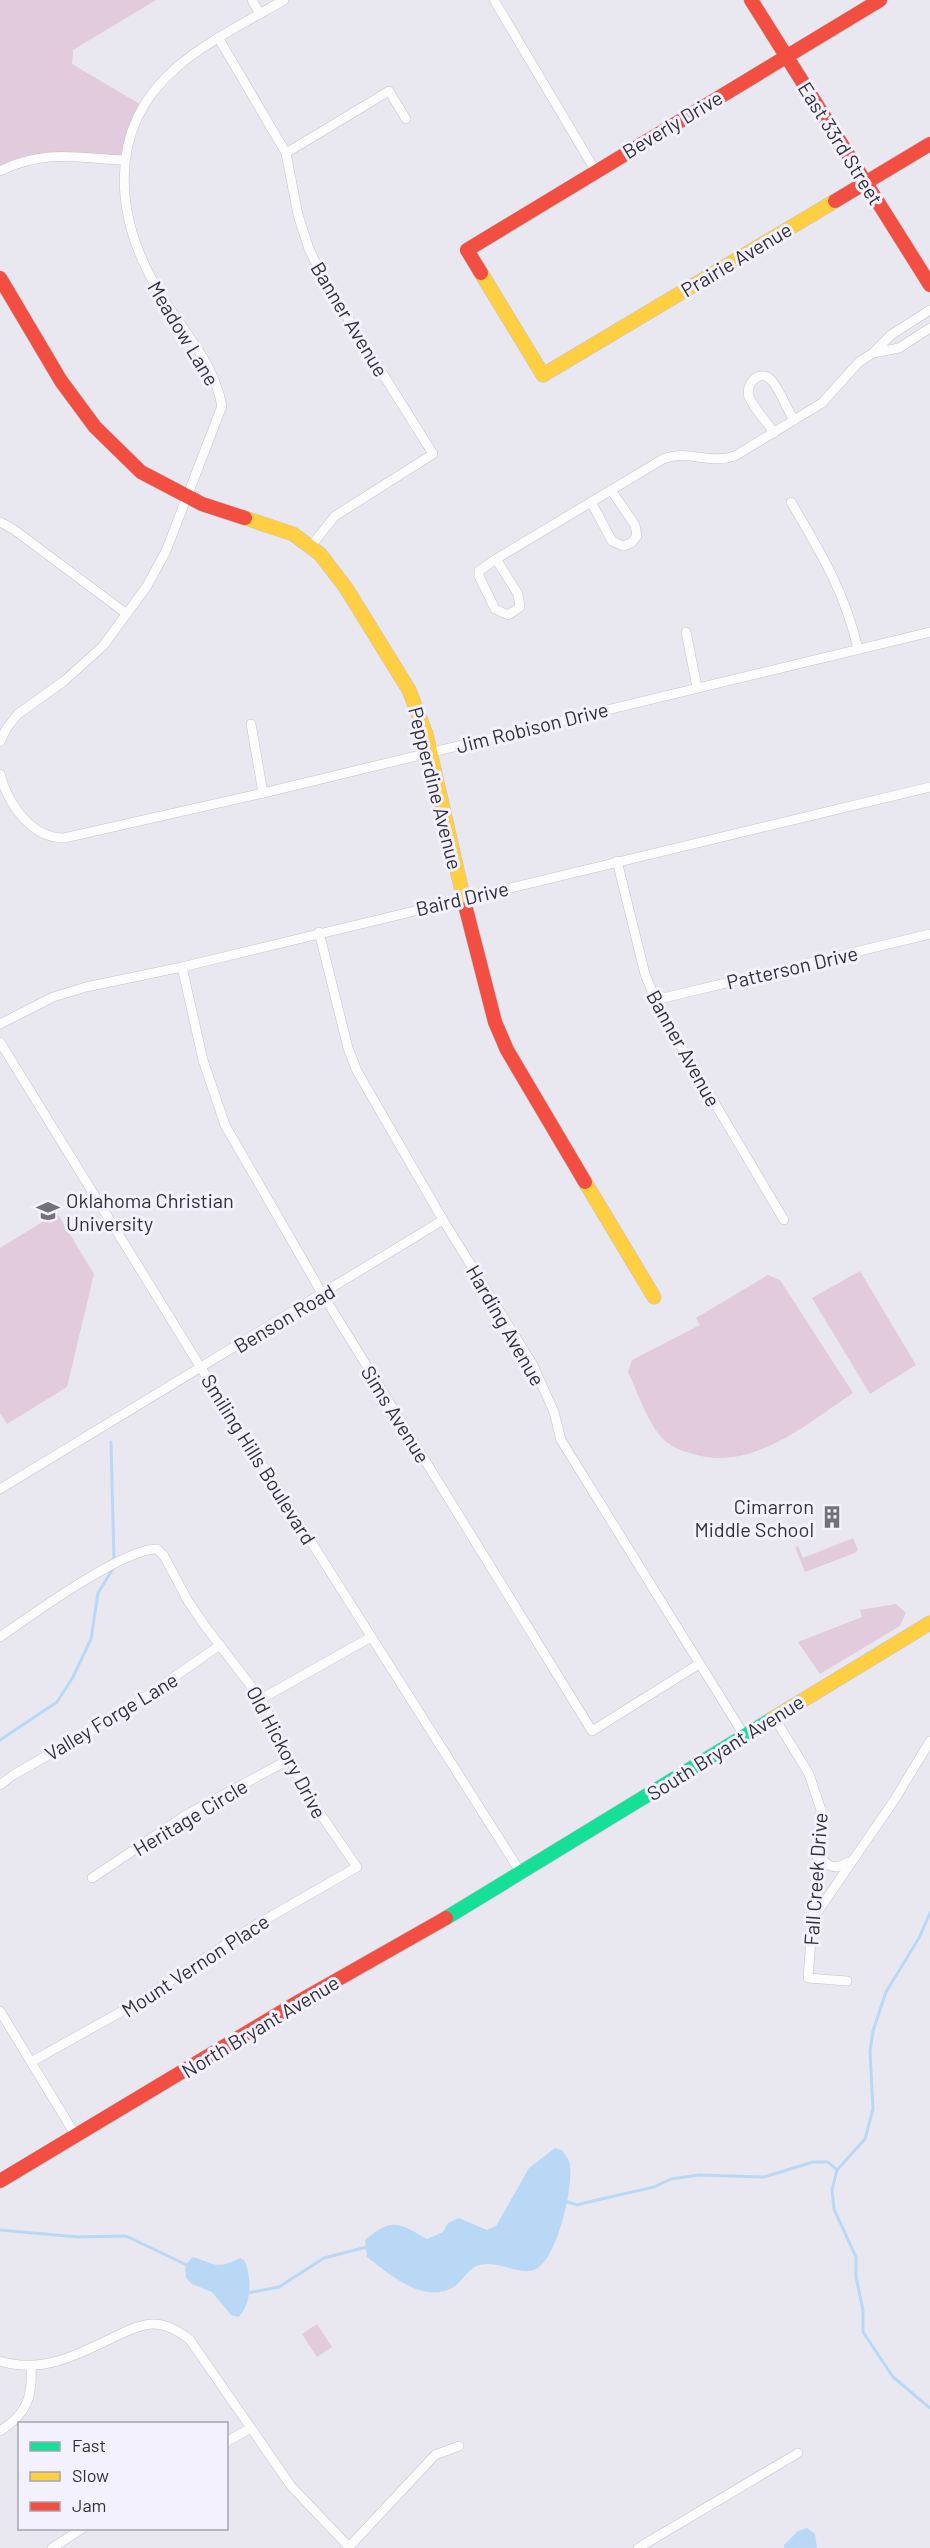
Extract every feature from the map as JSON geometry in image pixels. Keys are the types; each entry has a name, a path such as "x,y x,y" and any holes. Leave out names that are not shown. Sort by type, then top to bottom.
{"street":[{"path":"252,0 260,14"},
{"name":"Meadow Lane","path":"0,742 6,729 18,714 64,681 103,646 147,586 166,551 222,406 218,384 160,294 138,253 126,203 123,160 140,111 158,86 184,61 284,0"},
{"path":"494,0 595,170"},
{"name":"East 33rd Street","path":"752,0 930,285"},
{"name":"Beverly Drive","path":"543,375 467,250 595,170 880,0"},
{"name":"Banner Avenue","path":"219,39 285,153 298,215 324,280 432,454 334,516 311,546"},
{"path":"285,153 389,91 406,119"},
{"name":"Prairie Avenue","path":"543,375 930,144"},
{"path":"0,171 29,158 51,155 123,160"},
{"name":"Pepperdine Avenue","path":"0,278 61,381 95,427 141,472 186,496 234,516 281,529 311,546 329,564 346,588 409,690 430,752 487,994 507,1050 654,1297"},
{"path":"496,559 520,598 520,607 508,615 495,609 479,576 479,571 496,559 611,490 671,456 690,455 720,461 735,456 822,403 859,362 873,353 896,331 930,310"},
{"path":"873,353 904,345 930,328"},
{"path":"896,331 904,345"},
{"path":"774,433 749,397 749,387 757,376 763,375 772,380 794,420"},
{"path":"591,502 612,541 623,546 631,543 637,536 635,525 611,490"},
{"path":"791,502 834,576 848,611 858,649"},
{"path":"0,522 13,529 127,614"},
{"path":"686,632 697,687"},
{"name":"Jim Robison Drive","path":"1,780 33,829 47,836 64,838 263,793 930,632"},
{"path":"251,724 263,793"},
{"name":"Baird Drive","path":"0,1024 64,994 930,787"},
{"path":"0,802 10,796"},
{"name":"Banner Avenue","path":"617,861 645,974 665,1022 784,1220"},
{"name":"Harding Avenue","path":"319,932 348,1048 357,1071 443,1220 533,1365 554,1412 561,1440 744,1735"},
{"name":"Patterson Drive","path":"655,1000 930,934"},
{"name":"Sims Avenue","path":"182,967 203,1060 225,1125 323,1295 592,1731 699,1664"},
{"name":"Smiling Hills Boulevard","path":"0,1042 201,1368 521,1873"},
{"name":"Benson Road","path":"0,1489 323,1295 443,1220"},
{"name":"Old Hickory Drive","path":"0,1636 88,1579 141,1550 157,1548 164,1556 188,1601 261,1699 320,1817 357,1867"},
{"name":"South Bryant Avenue","path":"521,1873 930,1623"},
{"path":"261,1699 370,1637"},
{"name":"Valley Forge Lane","path":"0,1785 13,1775 121,1714 220,1645"},
{"name":"Fall Creek Drive","path":"774,1717 817,1792 821,1810 808,1978 847,1981"},
{"path":"813,1919 906,1783 930,1741"},
{"name":"Heritage Circle","path":"92,1878 186,1815 290,1760"},
{"path":"819,1854 824,1862 839,1868 854,1858"},
{"name":"Mount Vernon Place","path":"31,2062 135,2004 254,1926 357,1867"},
{"name":"North Bryant Avenue","path":"0,2181 298,2002 521,1873"},
{"path":"0,2011 76,2136"},
{"path":"0,2361 31,2366 71,2357 146,2325 166,2326 190,2340 249,2429 291,2486 349,2548 435,2456 459,2446"},
{"path":"0,2431 22,2414 28,2404 32,2392 31,2366"},
{"path":"228,2441 249,2429"},
{"path":"638,2548 798,2452"},
{"path":"52,2548 81,2530"}],"shaded area":[{"path":"0,0 156,0 73,50 72,64 143,106 123,160 58,155 0,171"},
{"path":"57,1213 94,1274 67,1387 7,1424 0,1413 0,1248"},
{"path":"860,1271 916,1365 870,1394 812,1298"},
{"path":"768,1275 780,1280 853,1393 798,1431 758,1451 715,1458 689,1453 671,1446 656,1430 643,1406 628,1372 632,1360 700,1325 696,1318"},
{"path":"853,1538 858,1550 855,1553 805,1572 795,1547 798,1546 803,1558"},
{"path":"896,1604 906,1613 900,1626 820,1674 798,1642 862,1617 860,1610"},
{"path":"317,2324 332,2347 317,2357 302,2334"}],"water":[{"path":"555,2148 562,2150 569,2162 569,2190 562,2223 550,2253 534,2270 521,2271 494,2264 480,2265 472,2269 452,2288 441,2292 430,2292 407,2285 367,2257 365,2240 390,2225 403,2226 427,2239 443,2232 448,2223 459,2218 487,2230 496,2226 529,2168"},
{"path":"193,2257 216,2265 226,2264 240,2258 244,2260 247,2266 249,2290 246,2306 238,2317 231,2315 212,2292 192,2284 186,2278 185,2265"},
{"path":"807,2528 815,2534 817,2548 784,2548 784,2545 798,2531"}],"waterway":[{"path":"111,1442 114,1561"},
{"path":"0,1740 57,1702 73,1677 91,1639 98,1593 114,1567"},
{"path":"930,1913 919,1938 886,1992 873,2031 870,2051 873,2109 865,2139 837,2170 832,2190 834,2209 856,2257 856,2277 863,2310 863,2332 893,2377 930,2408"},
{"path":"565,2201 577,2205 654,2187 671,2179 699,2175 764,2177 813,2162 828,2162 837,2170"},
{"path":"0,2230 78,2237 126,2236 189,2266"},
{"path":"247,2293 279,2287 324,2258 367,2247"}],"traffic: fast":[{"path":"446,1918 772,1719"}],"traffic: slow":[{"path":"481,273 543,375 835,201"},
{"path":"245,518 293,534 320,554 346,588 409,690 426,734 466,909"},
{"path":"585,1182 654,1297"},
{"path":"772,1719 930,1623"}],"traffic: jam":[{"path":"751,0 930,285"},
{"path":"481,273 467,250 880,0"},
{"path":"835,201 930,144"},
{"path":"0,278 61,381 95,427 141,472 202,504 245,518"},
{"path":"466,909 495,1022 507,1050 585,1182"},
{"path":"0,2181 298,2002 446,1918"}],"place":[{"name":"Oklahoma Christian University","path":"48,1211"},
{"name":"Cimarron Middle School","path":"832,1517"}]}
